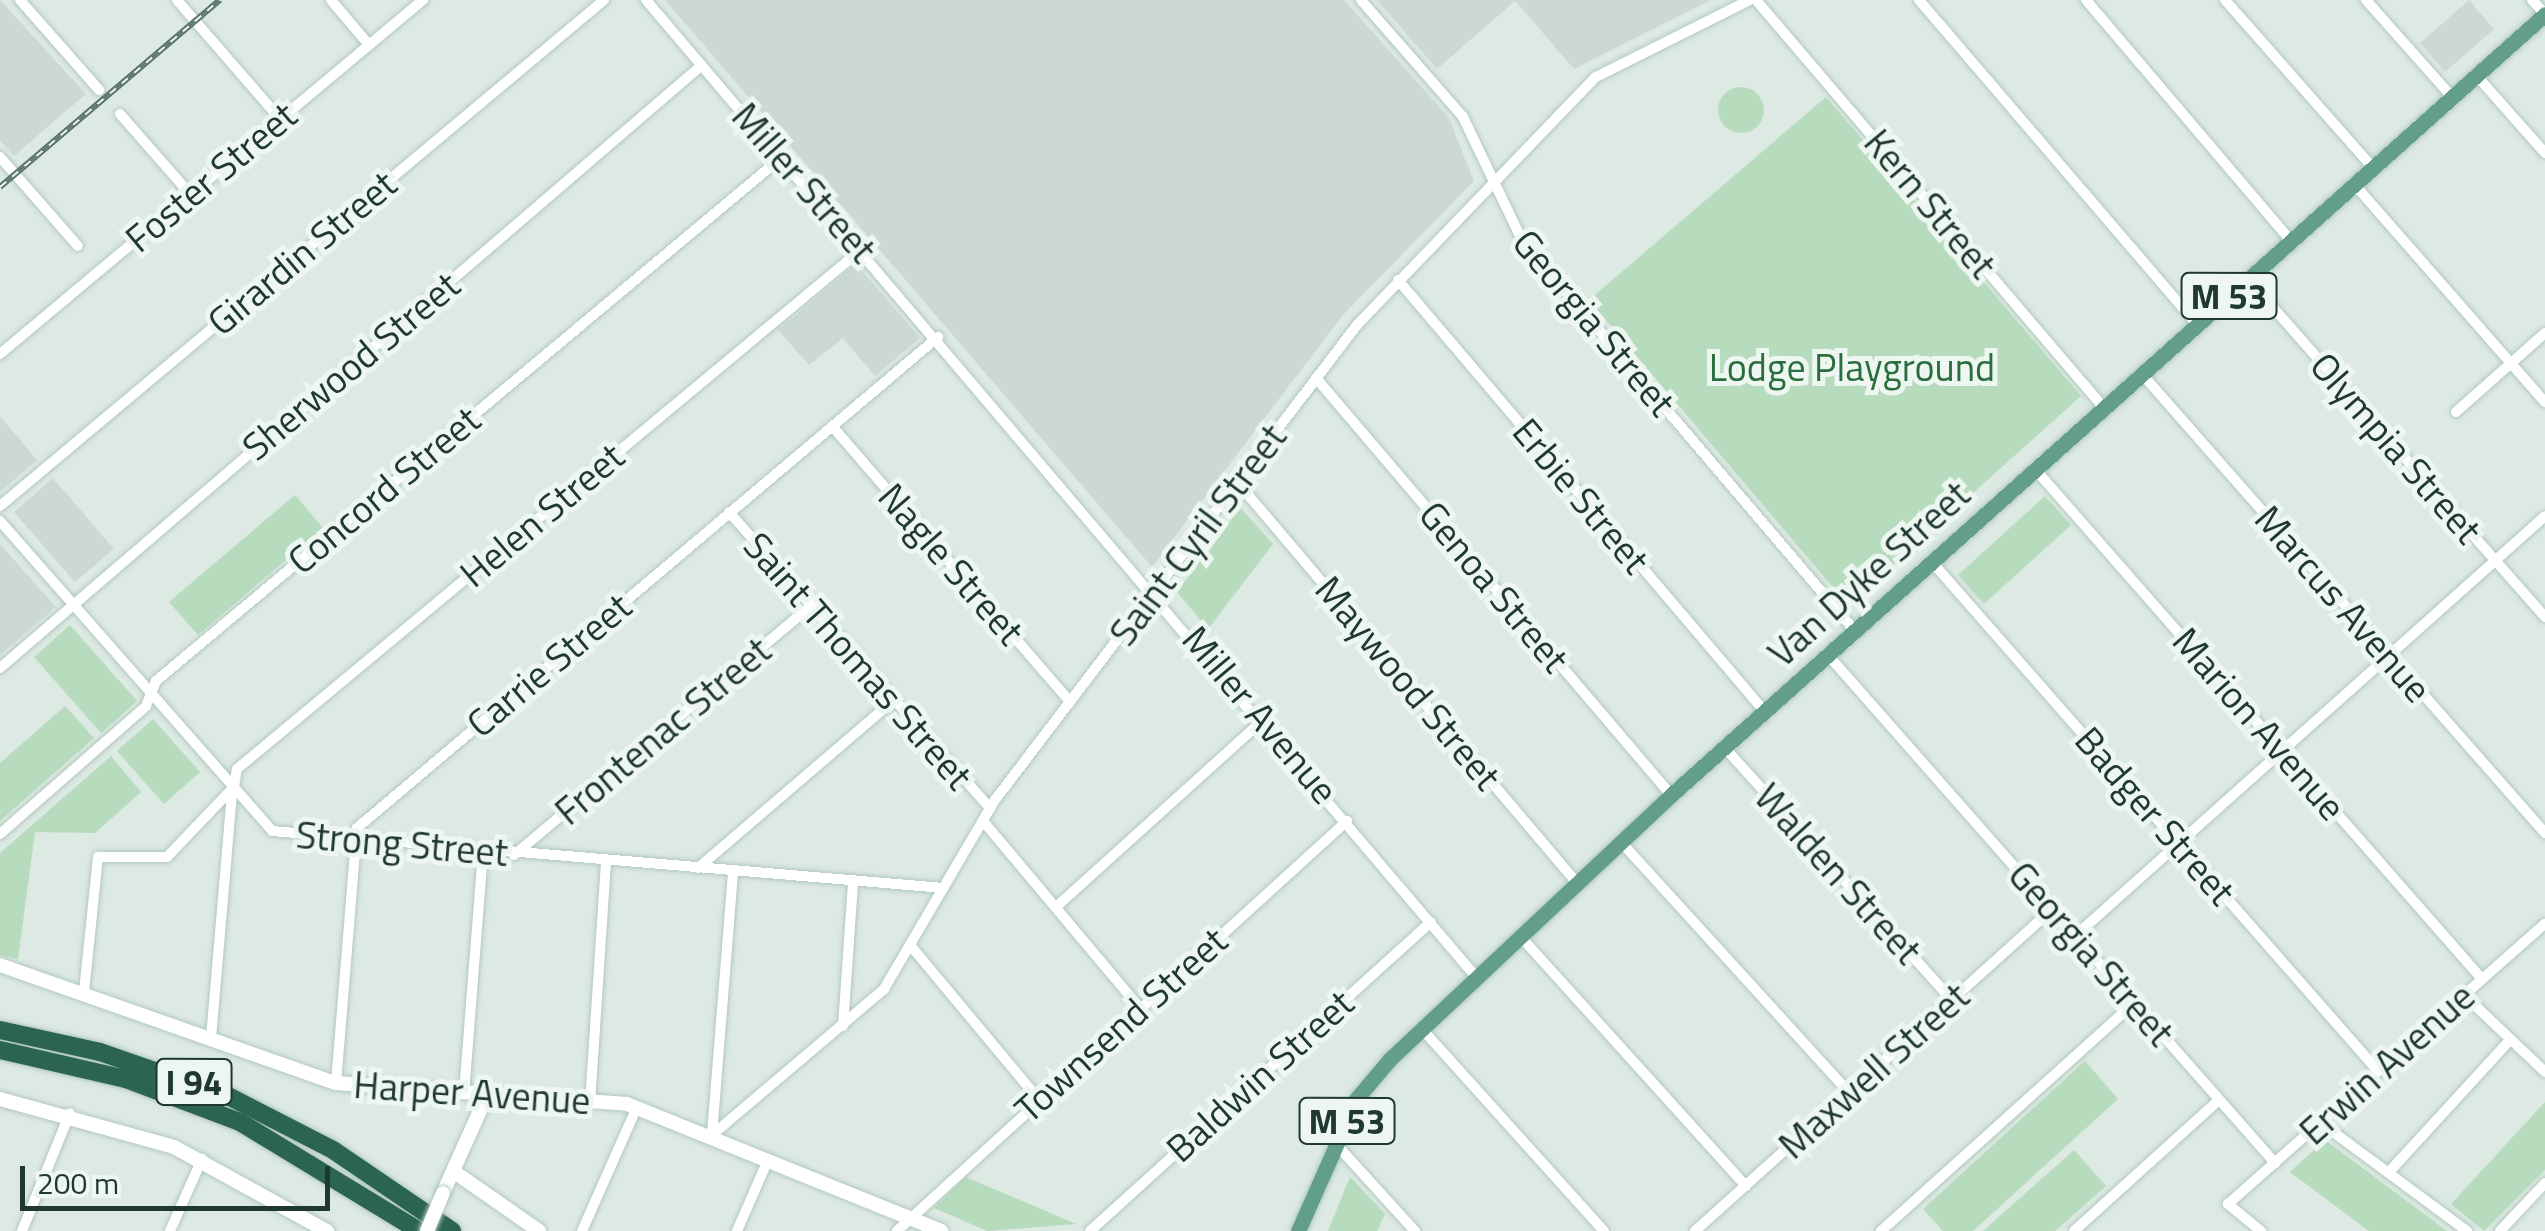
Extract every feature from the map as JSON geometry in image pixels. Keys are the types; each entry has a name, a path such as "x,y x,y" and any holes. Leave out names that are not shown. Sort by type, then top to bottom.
{"highway":[{"name":"I 94","path":"0,1030 100,1052 230,1097 332,1150 452,1231"},
{"name":"I 94","path":"0,1050 126,1078 240,1122 423,1231"}],"main road":[{"name":"Van Dyke Street","path":"1298,1231 1363,1088 1476,976 1828,654 2545,14"}],"street":[{"path":"20,0 100,90"},
{"path":"177,0 280,119"},
{"path":"331,0 369,45"},
{"name":"Foster Street","path":"4,350 422,0"},
{"name":"Girardin Street","path":"0,506 604,0"},
{"name":"Miller Street","path":"646,0 962,365"},
{"name":"Georgia Street","path":"1361,0 1464,117 1490,184 1522,240 1854,631"},
{"name":"Saint Cyril Street","path":"712,1135 884,990 990,808 1316,378 1398,280 1596,77 1753,0"},
{"name":"Kern Street","path":"1753,0 2104,408"},
{"path":"1918,0 2197,324"},
{"path":"2086,0 2291,241"},
{"path":"2225,0 2372,168"},
{"path":"2366,0 2452,97"},
{"path":"2532,0 2545,14"},
{"name":"Sherwood Street","path":"0,668 71,602 702,65"},
{"path":"2476,75 2545,153"},
{"path":"120,114 190,194"},
{"path":"0,157 78,246"},
{"name":"Concord Street","path":"0,834 151,694 782,157"},
{"path":"2354,184 2545,402"},
{"name":"Helen Street","path":"84,992 98,857 168,857 234,787 237,769 862,249"},
{"name":"Olympia Street","path":"2248,279 2545,617"},
{"name":"Erbie Street","path":"1398,280 1765,712"},
{"path":"2456,412 2545,333"},
{"path":"0,336 4,350"},
{"name":"Carrie Street","path":"355,840 356,828 938,337"},
{"name":"Miller Avenue","path":"962,365 1157,591 1476,976"},
{"name":"Marcus Avenue","path":"2142,374 2545,834"},
{"name":"Genoa Street","path":"1316,378 1671,796"},
{"name":"Nagle Street","path":"832,426 1070,702"},
{"name":"Marion Avenue","path":"2036,469 2482,978"},
{"name":"Maywood Street","path":"1238,484 1577,882"},
{"name":"Saint Thomas Street","path":"729,512 990,808"},
{"path":"2075,936 2545,516"},
{"name":"Strong Street","path":"0,521 272,830 514,855 944,888"},
{"name":"Badger Street","path":"1932,562 2378,1071"},
{"name":"Frontenac Street","path":"514,855 811,606"},
{"name":"Georgia Street","path":"1828,654 2274,1163"},
{"path":"698,868 893,701"},
{"path":"1056,907 1264,720"},
{"name":"Walden Street","path":"1724,748 1952,1000"},
{"path":"211,1038 234,787"},
{"name":"Saint Thomas Street","path":"983,821 1140,1008"},
{"name":"Townsend Street","path":"897,1231 1347,821"},
{"path":"336,1083 355,840"},
{"path":"1621,842 1849,1093"},
{"path":"464,1093 483,852"},
{"path":"590,1103 606,862"},
{"path":"712,1135 733,873"},
{"path":"842,1026 854,882"},
{"name":"Maxwell Street","path":"1695,1231 2052,910"},
{"name":"Baldwin Street","path":"1090,1231 1431,922"},
{"name":"Erwin Avenue","path":"2261,1231 2228,1204 2545,924"},
{"path":"1520,936 1746,1186"},
{"path":"910,946 1039,1100"},
{"name":"Harper Avenue","path":"0,965 336,1083 637,1107 941,1231"},
{"path":"2464,995 2545,1072"},
{"path":"1881,1231 2134,1003"},
{"path":"1422,1029 1604,1231"},
{"path":"2389,1172 2511,1040"},
{"path":"423,1231 487,1095"},
{"path":"0,1100 70,1113 202,1159 327,1231"},
{"path":"2074,1231 2218,1100"},
{"path":"582,1231 637,1107"},
{"path":"22,1231 70,1113"},
{"path":"2321,1123 2467,1231"},
{"path":"1336,1144 1415,1231"},
{"path":"170,1231 202,1159"},
{"path":"737,1231 768,1160"},
{"path":"453,1171 539,1231"},
{"path":"2500,1231 2545,1183"}],"shaded area":[{"path":"0,0 86,94 14,156 0,140"},
{"path":"665,0 1344,0 1449,118 1474,181 1342,316 1152,567"},
{"path":"1377,0 1711,0 1574,69 1515,1 1437,69"},
{"path":"2469,0 2494,29 2445,72 2420,43"},
{"path":"856,264 920,338 875,376 843,338 809,365 778,330"},
{"path":"0,416 37,460 0,492"},
{"path":"53,478 114,549 75,582 14,512"},
{"path":"0,544 56,607 0,655"}],"green space":[{"path":"1741,87 1757,94 1764,110 1757,126 1741,133 1725,126 1718,110 1725,94"},
{"name":"Lodge Playground","path":"1826,97 2081,396 1848,605 1589,300"},
{"path":"295,495 323,528 198,635 169,602"},
{"path":"2045,496 2071,525 1984,604 1958,575"},
{"path":"1240,507 1273,544 1208,629 1177,592"},
{"path":"70,625 137,701 101,733 34,657"},
{"path":"65,706 94,738 0,821 0,763"},
{"path":"153,719 200,772 164,804 117,751"},
{"path":"111,756 141,792 95,833 35,832 18,959 0,955 0,853"},
{"path":"2085,1061 2118,1099 1973,1231 1943,1231 1923,1209"},
{"path":"2545,1102 2545,1170 2484,1231 2451,1204"},
{"path":"2325,1140 2447,1231 2369,1231 2290,1172"},
{"path":"2074,1150 2106,1186 2055,1231 1983,1231"},
{"path":"966,1177 1076,1224 987,1231 934,1208"},
{"path":"1350,1177 1385,1214 1377,1231 1328,1231"}],"railway":[{"path":"0,187 220,0"}]}
